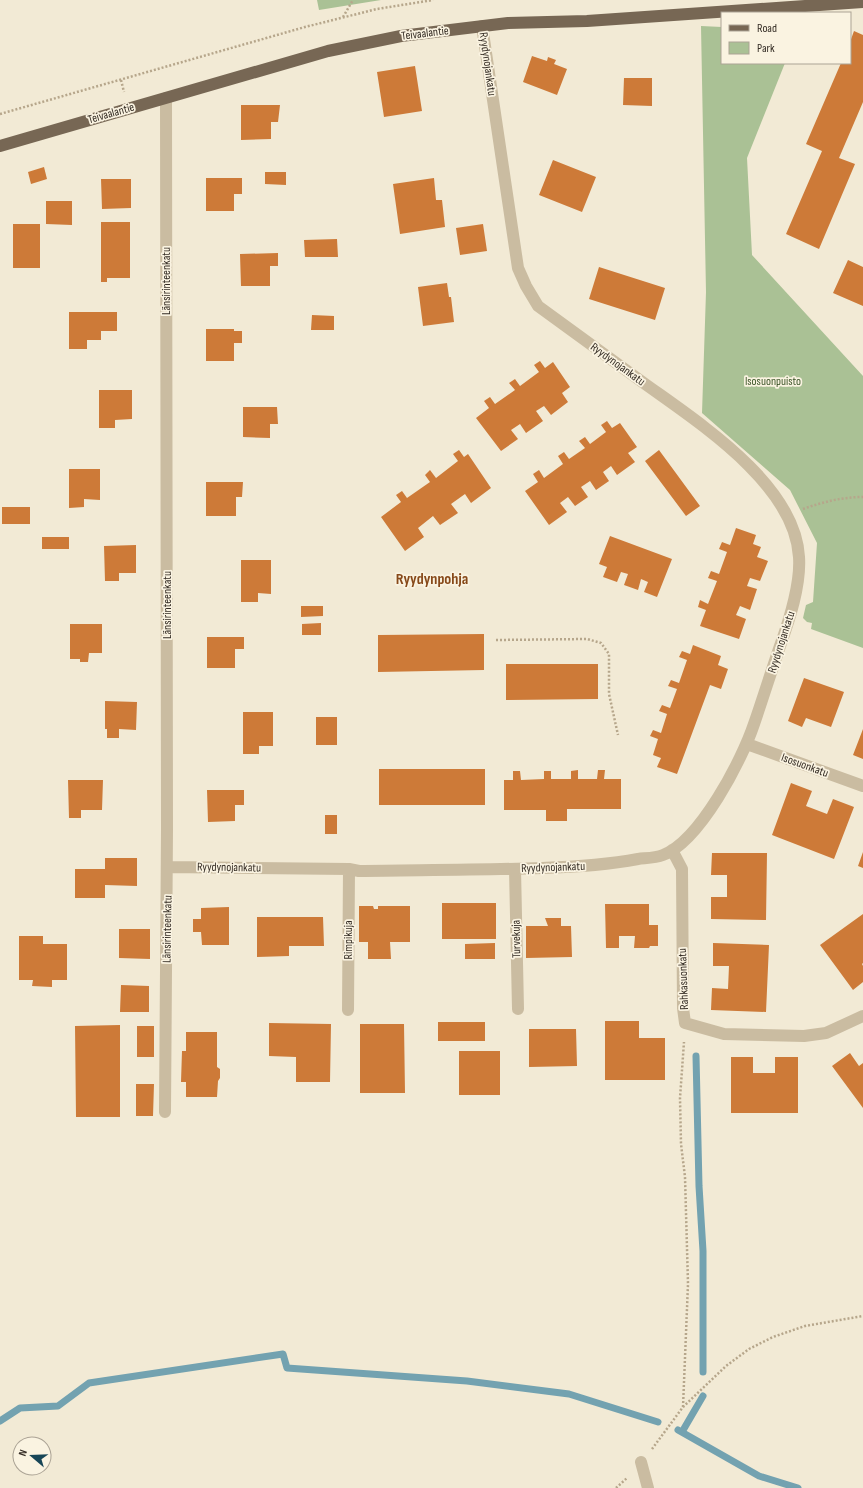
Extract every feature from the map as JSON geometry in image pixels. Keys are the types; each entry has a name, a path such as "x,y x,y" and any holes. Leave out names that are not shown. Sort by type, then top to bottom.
{"main road":[{"name":"Teivaalantie","path":"0,146 328,51 401,36 508,23 586,21 863,2"}],"street":[{"name":"Ryydynojankatu","path":"167,867 349,869 359,871 515,869 581,867 663,855 672,850 688,837 711,807 729,780 747,744 791,613 797,583 799,558 795,536 787,515 772,492 750,466 700,424 538,306 526,286 518,268 482,26"},
{"name":"Länsirinteenkatu","path":"165,1112 167,867 166,98"},
{"name":"Isosuonkatu","path":"747,744 863,786"},
{"name":"Rahkasuonkatu","path":"672,850 682,869 683,1008 686,1023 724,1034 804,1036 826,1033 863,1016"},
{"name":"Rimpikuja","path":"348,1010 349,869"},
{"name":"Turvekuja","path":"515,869 518,1009"},
{"path":"642,1462 648,1488"}],"path":[{"path":"343,17 353,0"},
{"path":"0,114 343,17 377,9 433,0"},
{"path":"787,515 847,497 863,497"},
{"path":"496,640 587,639 602,643 609,654 609,694 618,735"},
{"path":"683,1407 688,1284 685,1177 681,1144 680,1098 686,1023"},
{"path":"616,1488 634,1472 683,1407 726,1366 749,1349 773,1337 805,1326 863,1316"}],"green space":[{"path":"317,0 381,0 319,10"},
{"name":"Isosuonpuisto","path":"701,26 721,27 721,64 785,64 747,158 752,255 863,376 863,648 811,629 812,623 807,622 803,618 806,605 813,602 817,543 790,490 702,413 706,292"}],"building":[{"path":"854,31 863,35 863,102 839,158 855,164 819,249 786,234 822,151 806,144 841,64 851,64 851,39"},
{"path":"532,56 547,61 548,57 556,60 554,64 567,69 557,95 523,82"},
{"path":"415,66 422,111 384,117 377,72"},
{"path":"624,78 652,78 652,106 623,105"},
{"path":"241,105 280,105 278,122 271,122 271,139 241,140"},
{"path":"553,160 596,177 582,212 539,195"},
{"path":"44,167 47,179 31,184 28,172"},
{"path":"265,172 286,172 286,185 265,184"},
{"path":"206,178 242,178 242,194 234,194 234,211 206,211"},
{"path":"434,178 436,200 442,200 445,227 400,234 393,184"},
{"path":"101,179 131,179 131,208 102,209"},
{"path":"46,201 72,201 72,225 46,224"},
{"path":"101,222 130,222 130,278 107,278 107,282 101,282"},
{"path":"13,224 40,224 40,268 13,268"},
{"path":"483,224 487,251 460,255 456,228"},
{"path":"337,239 338,257 305,257 304,240"},
{"path":"278,253 278,266 270,266 270,286 241,286 240,254"},
{"path":"848,260 863,267 863,306 833,293"},
{"path":"599,267 665,288 655,320 589,299"},
{"path":"447,283 449,297 451,297 454,322 423,326 418,287"},
{"path":"69,312 117,312 117,331 101,331 101,340 87,340 87,349 69,349"},
{"path":"312,315 334,316 334,330 311,330"},
{"path":"206,329 234,329 234,331 242,331 242,343 234,343 234,361 206,361"},
{"path":"540,361 545,368 553,362 570,387 562,393 568,402 551,415 544,406 536,411 543,421 526,433 520,424 511,430 518,439 501,451 476,418 489,408 484,401 490,397 495,404 515,390 509,383 515,379 520,386 539,372 534,365"},
{"path":"99,390 132,390 132,419 115,420 115,428 99,428"},
{"path":"243,407 277,407 278,424 270,424 270,438 243,437"},
{"path":"607,421 612,428 620,423 637,447 628,453 635,462 617,475 611,466 603,472 609,481 596,490 590,481 581,487 588,497 575,506 568,497 560,503 567,512 549,525 525,491 538,482 533,474 539,470 544,478 563,464 558,456 564,452 569,459 585,448 579,441 585,437 590,444 606,432 601,425"},
{"path":"459,450 464,457 468,454 491,488 471,503 465,494 451,504 458,513 440,525 433,516 418,528 424,537 405,551 381,517 401,502 396,495 402,491 407,498 430,482 425,475 430,470 436,478 458,461 453,454"},
{"path":"659,450 700,506 686,516 645,461"},
{"path":"69,469 100,469 100,500 84,499 84,507 69,508"},
{"path":"206,482 243,482 242,497 236,497 236,516 206,516"},
{"path":"2,507 30,507 30,524 2,524"},
{"path":"736,528 756,535 753,544 761,547 757,557 768,561 760,581 750,578 747,586 757,589 750,610 740,606 736,615 746,619 739,639 700,626 706,610 698,607 700,600 708,604 717,581 708,578 711,571 719,574 727,552 719,549 722,542 730,545"},
{"path":"610,536 672,559 657,597 644,592 648,582 641,579 638,590 624,585 628,574 621,572 617,582 603,577 607,567 599,564"},
{"path":"42,537 69,537 69,549 42,549"},
{"path":"136,545 136,573 119,573 119,581 105,581 104,546"},
{"path":"241,560 271,560 271,594 258,593 258,602 241,602"},
{"path":"301,606 323,606 323,616 301,617"},
{"path":"321,623 321,635 302,635 302,624"},
{"path":"70,624 102,624 102,653 89,653 88,662 80,662 80,659 70,659"},
{"path":"484,634 484,670 378,672 378,635"},
{"path":"207,637 244,637 244,649 235,649 235,668 207,668"},
{"path":"693,645 721,656 718,665 728,669 721,689 710,685 677,774 657,767 661,758 653,755 658,739 650,736 653,730 661,733 667,714 659,711 662,705 670,708 677,689 668,686 671,680 679,683 687,660 679,657 682,651 690,654"},
{"path":"506,664 598,664 598,699 506,700"},
{"path":"804,678 844,692 831,727 806,718 802,727 788,721"},
{"path":"105,701 137,702 136,730 119,729 119,738 107,738 107,729 105,729"},
{"path":"243,712 273,712 273,746 259,746 259,754 243,754"},
{"path":"316,717 337,717 337,745 316,745"},
{"path":"863,729 863,759 853,755"},
{"path":"379,769 485,769 485,805 379,805"},
{"path":"578,770 578,779 597,779 598,770 605,770 604,779 621,779 621,809 567,809 567,821 546,821 546,810 504,810 504,780 513,780 513,771 520,771 521,780 544,779 544,771 551,771 551,779 571,779 571,771"},
{"path":"68,780 103,780 102,810 81,810 81,818 69,818"},
{"path":"791,783 812,791 806,806 827,814 833,799 854,807 834,859 772,835"},
{"path":"207,790 244,790 244,805 235,805 235,821 208,822"},
{"path":"325,815 337,815 337,834 325,834"},
{"path":"863,852 863,868 858,866"},
{"path":"712,853 767,853 766,920 711,919 711,897 727,897 727,875 711,875"},
{"path":"105,858 137,858 137,886 105,885 105,898 75,898 75,869 105,869"},
{"path":"442,903 496,903 496,939 442,939"},
{"path":"605,904 649,904 649,925 658,925 658,946 650,946 649,948 634,948 635,936 619,936 619,948 606,948"},
{"path":"359,906 373,906 374,909 378,909 378,906 410,906 410,942 390,942 391,959 368,959 368,942 359,942"},
{"path":"229,907 229,945 202,945 201,932 193,932 193,919 201,919 201,908"},
{"path":"863,914 863,982 853,990 820,945"},
{"path":"257,917 323,917 324,946 289,946 289,956 257,957"},
{"path":"545,918 561,918 561,926 571,926 572,957 526,958 526,926 548,926"},
{"path":"119,929 150,929 150,959 119,958"},
{"path":"19,936 43,936 43,944 67,944 67,980 52,980 52,987 32,986 33,980 19,980"},
{"path":"495,943 495,959 465,959 465,944"},
{"path":"713,943 769,945 766,1012 711,1010 712,988 728,989 729,966 713,966"},
{"path":"121,985 149,986 149,1012 120,1012"},
{"path":"605,1021 639,1021 639,1038 665,1038 665,1080 605,1080"},
{"path":"438,1022 485,1022 485,1041 438,1041"},
{"path":"269,1023 331,1024 330,1082 296,1082 296,1057 269,1056"},
{"path":"360,1024 404,1024 405,1093 360,1093"},
{"path":"120,1025 120,1117 76,1117 75,1026"},
{"path":"137,1026 154,1026 154,1057 137,1057"},
{"path":"529,1029 576,1029 577,1066 529,1067"},
{"path":"186,1032 217,1032 217,1067 220,1069 220,1078 218,1081 217,1097 186,1097 186,1082 181,1082 182,1051 186,1051"},
{"path":"459,1051 500,1051 500,1095 459,1095"},
{"path":"850,1053 859,1066 863,1063 863,1108 832,1066"},
{"path":"731,1057 753,1057 753,1073 775,1073 775,1057 798,1057 798,1113 731,1113"},
{"path":"136,1084 154,1084 153,1116 136,1116"}],"waterway":[{"path":"696,1056 699,1186 703,1251 703,1372"},
{"path":"0,1421 20,1408 58,1406 89,1383 283,1354 287,1368 467,1381 569,1394 658,1422"},
{"path":"682,1432 703,1396"},
{"path":"678,1430 759,1476 798,1488"}],"district":[{"name":"Ryydynpohja","path":"432,578"}]}
